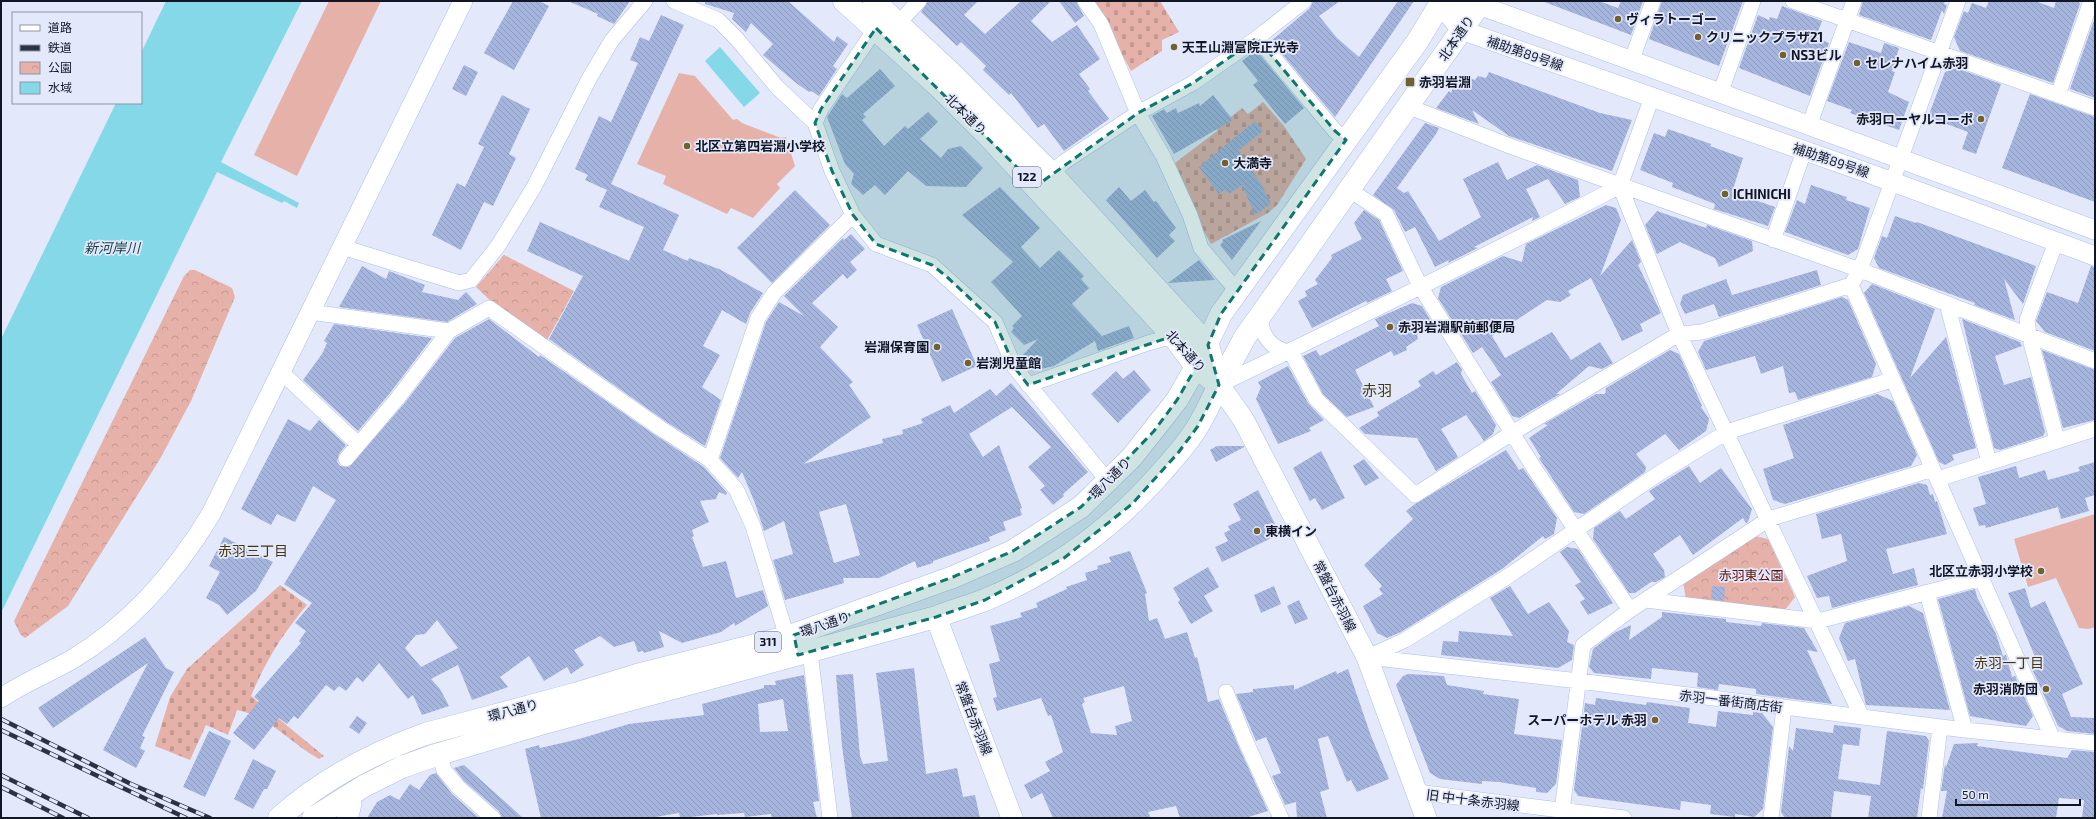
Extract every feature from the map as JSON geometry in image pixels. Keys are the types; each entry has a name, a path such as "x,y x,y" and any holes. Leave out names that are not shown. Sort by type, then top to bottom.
{"main road":[{"name":"北本通り","path":"844,1 886,30 943,92 1043,179 1208,344 1221,314 1417,42 1441,2"},
{"name":"北本通り","path":"874,1 886,30"},
{"name":"北本通り","path":"1043,179 1196,367 1219,385 1245,337 1480,3"},
{"name":"環八通り","path":"314,818 349,794 402,767 439,754 797,645 1013,551 1081,506 1108,481 1154,431 1177,400 1208,344"},
{"name":"122","path":"1208,344 1219,385"},
{"name":"環八通り","path":"279,818 316,791 350,769 391,747 425,734 637,676 936,617 985,600 1035,575 1064,558 1094,537 1132,504 1178,453 1198,426 1219,385"},
{"name":"常盤台赤羽線","path":"1219,385 1243,419 1367,657 1426,818"},
{"name":"常盤台赤羽線","path":"936,617 1012,818"}],"street":[{"path":"1,698 71,660 95,644 140,608 196,539 211,514 463,1"},
{"path":"342,247 459,283 471,280 498,246 534,187 590,77 612,40 645,1"},
{"path":"674,1 718,20 736,38 777,87 815,123 832,171 853,215 876,244 932,265 995,322 1015,368 1108,481"},
{"path":"815,123 820,110 886,30 919,1"},
{"path":"1085,1 1101,24 1138,113 1163,156 1190,216 1201,248 1237,291"},
{"path":"1043,179 1138,113 1193,83 1257,38 1304,1"},
{"path":"1631,62 1653,1"},
{"path":"1720,94 1753,1"},
{"path":"1793,1 2095,108"},
{"path":"1809,126 1854,1"},
{"path":"1260,316 1262,332 1270,344 1280,349 1292,352 1316,399 1415,495 1512,433 1679,334 1702,332 1851,285 1860,270 1958,1"},
{"path":"2058,95 2090,1"},
{"path":"1441,2 1461,30"},
{"name":"補助第89号線","path":"1441,2 1480,3 1631,62 2095,230"},
{"name":"補助第89号線","path":"1461,30 1893,182 2095,256"},
{"path":"1257,38 1335,131 1346,140"},
{"path":"1652,97 1620,186 1679,334 1728,432 1862,717"},
{"path":"1407,106 1510,146 1620,186 1860,270 2095,361"},
{"path":"1772,240 1804,151"},
{"path":"1219,385 1292,352 1620,186"},
{"path":"1348,189 1386,214 1420,286 1512,433 1630,610"},
{"path":"710,460 758,318 774,293 853,215"},
{"path":"2056,242 2027,320 2029,335 2057,440"},
{"path":"1851,285 1891,380 1936,474 2052,737"},
{"path":"1947,304 1989,462"},
{"path":"346,459 397,400 449,331 489,308 660,428 710,460 736,489 753,526 797,645 830,818"},
{"path":"310,312 449,331"},
{"path":"1028,385 1172,336"},
{"path":"281,372 358,444"},
{"path":"1367,657 1412,636 1507,577 1658,474 1728,432 1891,380"},
{"path":"1562,811 1583,645 1630,610 1769,519 1936,474 1989,462 2095,429"},
{"path":"1646,600 1818,621 1982,578"},
{"path":"1927,593 1965,730"},
{"name":"赤羽一番街商店街","path":"1367,657 1579,681 1965,730 2095,742"},
{"path":"1226,692 1246,742 1282,818"},
{"path":"1771,818 1784,708"},
{"path":"1929,818 1940,727"},
{"path":"439,754 444,770 458,787 493,818"},
{"name":"旧 中十条赤羽線","path":"1416,792 1624,818"},
{"path":"344,818 352,812 354,804 349,794"}],"highlighted area":[{"path":"876,28 1036,186 1138,113 1193,83 1257,38 1335,131 1346,140 1221,314 1208,345 1219,385 1198,426 1178,453 1132,504 1064,558 985,600 936,617 798,655 794,635 953,577 1013,551 1081,507 1154,431 1177,400 1196,367 1173,336 1028,385 1015,368 995,322 946,276 932,265 876,244 853,215 832,171 815,123 821,109"}],"green space":[{"path":"329,1 381,1 297,176 254,155"},
{"path":"1093,1 1160,1 1179,32 1162,40 1162,51 1131,71"},
{"path":"679,73 695,76 733,120 737,119 742,123 781,138 786,137 795,166 777,184 780,188 753,218 731,208 727,214 663,184 666,176 637,164"},
{"path":"1263,102 1284,126 1306,159 1277,205 1268,213 1211,244 1204,232 1175,163 1217,131 1217,128 1242,108 1248,114"},
{"path":"504,255 574,291 546,342 494,304 476,287"},
{"path":"190,270 195,270 232,288 235,297 191,401 160,459 68,606 25,638 20,634 14,621 184,276"},
{"path":"2095,514 2095,627 2089,629 2079,628 2056,578 2028,587 2014,539"},
{"name":"赤羽東公園","path":"1755,536 1768,539 1795,597 1785,610 1686,599 1683,582"},
{"path":"280,585 307,605 275,648 251,696 324,756 319,759 260,718 237,710 228,735 206,725 190,760 155,746 170,697 187,669"}],"water":[{"name":"新河岸川","path":"166,1 302,1 221,162 299,203 297,208 284,201 282,203 217,172 1,613 1,339 116,104 142,104 142,51"},
{"path":"720,47 760,93 744,107 705,61"}],"building":[{"path":"513,1 539,1 549,6 514,70 484,53"},
{"path":"568,1 630,1 614,24 597,16 598,14"},
{"path":"705,1 788,1 834,42 837,36 848,44 833,66 837,69 819,96 811,91 809,92 796,83 763,55 773,44 751,23 746,32 732,19 734,13 705,4"},
{"path":"928,1 978,1 964,15 985,34 1021,1 1051,1 1031,21 1052,42 1077,25 1100,59 1079,74 1090,89 1088,91 1109,119 1064,151 1044,124 1038,128 1011,93 1009,95 983,70 986,66 961,42 957,46 921,12"},
{"path":"1059,1 1076,1 1084,16 1075,23"},
{"path":"1313,1 1340,1 1319,16 1337,38 1359,57 1398,1 1414,1 1335,117 1271,41 1310,8"},
{"path":"1542,1 1599,1 1618,8 1621,1 1643,1 1631,35"},
{"path":"1662,1 1743,1 1719,66 1649,39"},
{"path":"1863,1 1945,1 1944,4 1947,5 1944,14 1942,10 1931,40 1859,15"},
{"path":"1989,1 2035,1 2054,8 2056,1 2078,1 2080,4 2053,83 1960,51 1954,37 1964,11 1968,13 1972,3 1986,8"},
{"name":"NS3ビル","path":"1782,6 1822,21 1816,37 1829,43 1810,96 1739,68 1758,15 1769,20 1770,17 1777,19"},
{"path":"661,15 684,25 611,184 679,215 663,250 688,261 689,258 719,269 763,293 750,313 746,324 722,310 703,346 720,355 702,387 721,400 705,446 665,421 549,339 583,276 527,251 540,222 629,261 644,227 599,207 607,190 585,180 588,175 575,169 599,116 611,122 638,63 630,60 640,37 649,41"},
{"path":"2094,20 2095,22 2095,98 2070,89"},
{"path":"1849,42 1881,53 1884,43 1899,48 1892,71 1895,72 1888,92 1909,102 1899,130 1850,113 1852,110 1827,101"},
{"path":"1256,50 1304,108 1285,124 1253,85 1258,81 1242,61"},
{"path":"464,65 478,72 466,96 452,89"},
{"path":"1956,68 2001,84 1976,154 1962,149 1968,132 1928,117 1945,72"},
{"path":"880,69 895,86 863,114 866,117 862,120 884,146 905,126 908,129 928,112 938,122 920,139 941,158 948,149 961,146 983,168 966,187 926,186 908,171 885,195 875,185 863,195 851,184 854,174 845,164 827,117 842,94 847,98"},
{"path":"1489,72 1600,113 1632,120 1612,171 1509,136 1472,110 1479,124 1436,108 1449,91 1451,93 1456,78 1458,82 1467,81 1470,78 1475,80 1478,76 1486,78"},
{"path":"2030,94 2095,117 2095,202 2002,168"},
{"path":"502,95 530,109 509,154 516,158 493,206 484,202 461,250 432,235 457,183 465,187 484,147 478,144"},
{"path":"1213,95 1233,120 1174,154 1152,116 1164,109 1167,113 1176,108 1178,113 1199,103 1200,106"},
{"name":"大満寺","path":"1255,121 1263,131 1238,151 1260,182 1271,204 1255,215 1242,185 1229,194 1225,190 1219,194 1199,167"},
{"path":"1425,123 1439,128 1397,188 1404,193 1408,191 1439,241 1481,217 1463,179 1498,162 1507,180 1537,165 1578,180 1580,197 1565,204 1548,179 1526,189 1540,217 1532,221 1533,217 1474,247 1478,248 1448,263 1449,260 1435,267 1415,227 1405,232 1394,210 1373,195"},
{"path":"1668,129 1711,144 1710,146 1743,158 1732,192 1775,207 1768,226 1714,209 1715,204 1672,187 1673,183 1640,170 1654,133 1665,137"},
{"path":"1811,185 1847,197 1846,200 1870,208 1858,249 1848,255 1785,232 1797,200 1805,204"},
{"path":"1000,187 1040,228 1021,247 1040,268 1059,250 1084,276 1081,279 1089,288 1072,304 1102,336 1129,326 1134,338 1098,351 1095,341 1054,366 1032,371 1021,357 1038,339 1024,345 1011,332 1014,328 1012,326 1022,316 991,282 1013,262 962,215"},
{"path":"1119,187 1131,201 1145,190 1154,202 1156,201 1176,228 1169,235 1175,241 1157,258 1106,200"},
{"path":"795,190 830,225 772,283 737,248"},
{"path":"1606,205 1616,208 1621,220 1600,276 1632,240 1641,262 1638,265 1661,313 1640,324 1643,331 1622,341 1591,278 1568,291 1571,295 1560,302 1547,300 1492,336 1505,358 1552,332 1571,360 1600,342 1613,363 1602,369 1589,366 1556,394 1560,394 1519,418 1512,416 1491,382 1501,375 1482,347 1473,353 1438,298 1441,287 1503,256 1522,262 1526,244"},
{"path":"1364,210 1379,220 1403,271 1386,279 1392,291 1367,303 1366,301 1312,328 1298,301 1307,296 1305,291 1318,284 1315,280 1332,258 1331,255 1362,239 1354,223"},
{"path":"1657,211 1706,228 1707,225 1752,241 1753,251 1719,267 1715,258 1680,242 1657,254 1645,225"},
{"path":"1895,216 1916,223 1917,222 2036,266 2023,304 2004,279 2015,320 1974,305 1975,303 1879,268 1874,258 1882,236 1887,238"},
{"path":"1261,221 1232,260 1220,245 1223,242 1222,240"},
{"path":"851,234 865,249 850,262 857,270 847,279 843,274 812,303 838,327 820,347 853,382 849,385 871,417 803,464 883,443 882,439 903,434 902,430 923,423 921,419 950,405 954,413 990,389 996,396 1011,383 1088,472 1053,505 1040,490 1045,486 1028,467 1051,447 1012,407 969,434 983,457 999,445 1022,508 1020,509 1022,515 1003,522 1006,530 989,537 990,541 933,561 933,563 917,568 915,561 879,578 843,578 844,583 785,600 773,560 793,554 784,521 764,531 755,503 742,472 738,478 720,458 766,322 779,302 804,316 784,296 843,238 844,240","holes":["846,504 860,555 834,563 819,512"]},
{"path":"1199,260 1215,280 1168,283"},
{"path":"362,266 386,279 389,271 425,285 422,292 458,300 466,292 477,304 447,322 339,307"},
{"path":"2091,266 2095,267 2095,351 2045,332 2036,321 2047,292 2078,303"},
{"path":"1817,270 1821,285 1719,317 1714,304 1685,314 1680,304 1683,295 1726,279 1732,295"},
{"path":"1872,284 1935,309 1910,378 1946,337 1976,448 1952,455 1954,460 1945,465 1939,462 1864,293"},
{"path":"1842,297 1848,300 1876,364 1872,377 1798,400 1795,392 1789,393 1783,366 1761,374 1755,356 1706,370 1698,352 1704,341"},
{"path":"1412,303 1422,306 1434,326 1417,335 1418,339 1406,347 1407,350 1394,356 1391,351 1355,370 1374,407 1347,417 1323,394 1303,356 1316,350 1320,356 1379,326 1375,319"},
{"path":"952,309 977,366 942,382 917,325"},
{"path":"489,319 539,357 540,355 655,435 704,467 727,493 726,495 719,492 716,499 700,501 709,522 692,530 694,536 692,537 703,567 726,561 736,598 763,590 768,606 735,626 734,623 721,632 682,643 659,631 664,647 644,653 643,651 638,652 634,641 614,647 600,636 574,650 584,665 571,674 567,667 544,681 529,656 500,677 508,687 472,700 458,665 431,679 440,689 449,706 422,715 413,695 408,699 379,663 363,682 357,677 346,691 339,686 334,691 326,685 298,719 294,716 287,724 279,718 254,750 233,733 259,701 254,697 301,643 299,641 306,631 295,623 312,603 284,584 336,500 313,486 295,522 277,514 271,525 241,509 288,419 310,431 319,420 346,445 339,454 337,462 340,466 349,467 404,404 455,338","holes":["437,620 458,648 421,667 405,648 416,635 425,634"]},
{"path":"1962,319 2020,342 2022,346 1995,356 2004,385 2031,377 2045,432 2043,436 2000,450 1994,448"},
{"path":"334,324 432,338 390,393 358,431 303,380 322,354 327,343 324,341"},
{"path":"1670,350 1679,354 1702,406 1701,407 1709,419 1706,431 1679,450 1665,434 1636,454 1646,467 1645,472 1584,514 1574,512 1539,458 1541,457 1529,438 1548,425 1544,424 1596,394 1605,394 1606,388"},
{"path":"2042,350 2095,370 2095,420 2063,428"},
{"path":"1457,362 1462,370 1461,374 1472,393 1475,391 1496,425 1493,434 1484,441 1466,415 1441,429 1458,457 1436,471 1417,438 1365,434 1359,428 1379,416 1377,412 1421,386 1418,381 1433,371 1436,375"},
{"path":"1288,366 1308,403 1324,420 1309,428 1311,431 1278,444 1256,399 1261,387 1258,382"},
{"path":"1134,370 1151,390 1118,423 1091,394 1116,371 1123,379"},
{"path":"1877,394 1893,401 1917,455 1911,466 1785,504 1773,500 1763,469 1794,458 1783,425"},
{"path":"1217,446 1244,447 1216,462 1210,450"},
{"path":"1506,450 1519,470 1523,468 1557,518 1554,534 1545,539 1543,536 1502,569 1401,632 1387,638 1377,633 1363,606 1383,594 1379,589 1382,586 1364,565 1413,519 1406,511 1415,504"},
{"path":"1321,451 1345,498 1322,510 1315,498 1310,501 1293,468"},
{"path":"1364,459 1379,478 1365,486 1353,466"},
{"path":"2095,462 2095,495 2085,498 2089,511 2061,519 2058,507 1986,528 1985,525 1979,526 1973,508 1986,504 1978,477 2016,466 2019,478 2045,470 2048,480 2080,471 2078,467"},
{"path":"1689,466 1700,483 1721,468 1752,509 1748,522 1746,523 1743,518 1693,555 1680,535 1653,554 1664,570 1665,577 1656,582 1651,582 1635,593 1629,593 1593,539 1594,528 1620,511 1626,519 1655,499 1649,491"},
{"path":"1919,483 1927,485 1930,495 1933,494 1935,502 1937,501 1947,534 1886,549 1893,574 1914,568 1918,585 1832,608 1829,596 1817,598 1807,576 1847,561 1841,534 1822,539 1816,514"},
{"path":"1258,490 1280,534 1222,562 1215,547 1228,541 1224,533 1230,530 1228,526 1241,520 1233,504"},
{"path":"224,537 273,562 256,591 227,615 219,605 206,598 220,572 209,566"},
{"path":"1567,547 1578,549 1613,603 1588,615 1580,602 1585,599 1575,585 1581,582 1560,552"},
{"path":"1130,551 1147,593 1145,594 1149,621 1157,618 1165,639 1187,632 1195,658 1197,657 1208,702 1219,699 1268,811 1245,818 1180,818 1176,806 1148,812 1151,818 1053,818 1042,793 1031,799 1024,785 1050,771 1045,762 1063,752 1051,715 1048,716 1041,698 997,711 993,698 997,697 989,664 1000,661 990,626 1022,617 1020,613 1038,607 1036,603 1067,589 1066,587 1087,580 1085,573 1098,569 1097,566 1111,562 1109,557","holes":["1124,686 1132,721 1115,726 1117,735 1091,733 1082,704 1085,702 1083,698"]},
{"path":"1208,567 1219,587 1204,596 1213,611 1191,624 1178,602 1180,600 1173,588"},
{"path":"1274,586 1281,604 1261,613 1254,595"},
{"path":"1510,586 1528,614 1549,602 1569,631 1567,642 1574,645 1572,660 1558,668 1441,655 1443,641 1458,642 1459,631 1513,636 1490,598"},
{"path":"1712,586 1725,587 1724,601 1711,599"},
{"path":"2025,588 2031,608 2045,601 2083,684 2062,694 2071,717 2095,718 2095,734 2067,731 2058,726 2032,669 2039,666 2008,593"},
{"path":"1975,589 1977,597 1996,634 2003,656 2006,655 2012,677 2015,676 2033,716 2026,726 1970,716 1938,599"},
{"path":"1299,600 1308,619 1295,624 1287,606"},
{"path":"1909,606 1923,613 1950,710 1866,705 1855,659 1848,661 1846,656 1839,638 1845,623"},
{"path":"1662,612 1726,619 1726,622 1761,626 1762,623 1804,628 1818,652 1807,650 1832,704 1756,694 1756,689 1719,684 1718,690 1697,687 1698,673 1652,668 1651,679 1594,673 1589,667 1593,649 1614,633 1631,625 1629,640 1662,617"},
{"path":"145,637 166,668 174,672 142,736 145,737 140,748 145,751 136,768 103,750 148,663 53,728 38,708"},
{"path":"914,668 926,774 957,768 963,797 975,795 980,818 852,818 842,746 836,675 853,674 860,756 863,764 888,761 876,673"},
{"path":"1348,669 1371,736 1389,779 1357,792 1351,780 1347,782 1328,736 1318,739 1329,789 1320,792 1327,818 1297,818 1296,802 1285,805 1272,776 1281,773 1266,737 1256,741 1236,694 1253,692 1253,689 1294,685 1294,690 1336,671 1337,674"},
{"path":"1408,674 1444,676 1447,685 1484,691 1483,694 1519,699 1514,734 1562,740 1556,784 1547,793 1536,792 1536,788 1499,782 1482,781 1482,784 1440,779 1430,773 1396,685 1403,676"},
{"path":"804,675 819,801 813,802 817,818 772,818 771,814 745,817 744,813 680,818 679,813 650,818 541,818 525,749 539,745 540,748 579,739 629,724 704,715 702,704 764,688 764,685 776,685 775,681","holes":["783,699 788,731 760,732 758,704"]},
{"path":"1596,698 1646,705 1647,702 1690,708 1688,723 1716,727 1718,711 1753,715 1753,712 1762,713 1773,727 1763,809 1754,817 1735,814 1735,817 1710,814 1711,805 1681,801 1680,810 1578,796 1574,790 1585,703 1595,705"},
{"path":"357,716 367,723 359,734 349,727"},
{"path":"1834,725 1861,728 1859,746 1843,744 1838,779 1880,785 1887,731 1926,736 1929,741 1923,789 1921,788 1917,818 1868,818 1871,796 1834,791 1831,818 1785,818 1781,812 1789,746 1793,751 1796,728 1833,733"},
{"path":"209,731 231,741 205,797 183,787"},
{"path":"1978,743 1977,746 2067,758 2072,750 2095,752 2095,818 2082,818 2084,800 2059,798 2056,818 1942,818 1947,791 1941,791 1945,764 1946,767 1954,744"},
{"path":"253,759 276,771 267,789 264,789 253,809 234,799"},
{"path":"464,765 523,818 502,818 499,811 464,781 454,768"},
{"path":"436,773 452,794 479,818 367,818 377,802 390,795 399,800 410,784 419,790 430,775"}],"railway":[{"path":"1,719 131,784 210,818"},
{"path":"1,730 186,818"},
{"path":"1,775 88,818"},
{"path":"1,787 63,818"}],"place":[{"name":"ヴィラトーゴー","path":"1618,19"},
{"name":"クリニックプラザ21","path":"1698,37"},
{"name":"天王山淵富院正光寺","path":"1174,47"},
{"name":"NS3ビル","path":"1783,55"},
{"name":"セレナハイム赤羽","path":"1857,63"},
{"name":"赤羽岩淵","path":"1410,82"},
{"name":"赤羽ローヤルコーポ","path":"1981,119"},
{"name":"北区立第四岩淵小学校","path":"687,146"},
{"name":"大満寺","path":"1225,163"},
{"name":"ICHINICHI","path":"1725,194"},
{"name":"赤羽岩淵駅前郵便局","path":"1390,327"},
{"name":"岩淵保育園","path":"937,347"},
{"name":"岩渕児童館","path":"968,363"},
{"name":"東横イン","path":"1257,531"},
{"name":"北区立赤羽小学校","path":"2041,571"},
{"name":"赤羽消防団","path":"2046,689"},
{"name":"スーパーホテル 赤羽","path":"1655,720"}],"district":[{"name":"赤羽","path":"1377,391"},
{"name":"赤羽三丁目","path":"253,551"},
{"name":"赤羽一丁目","path":"2009,663"}]}
